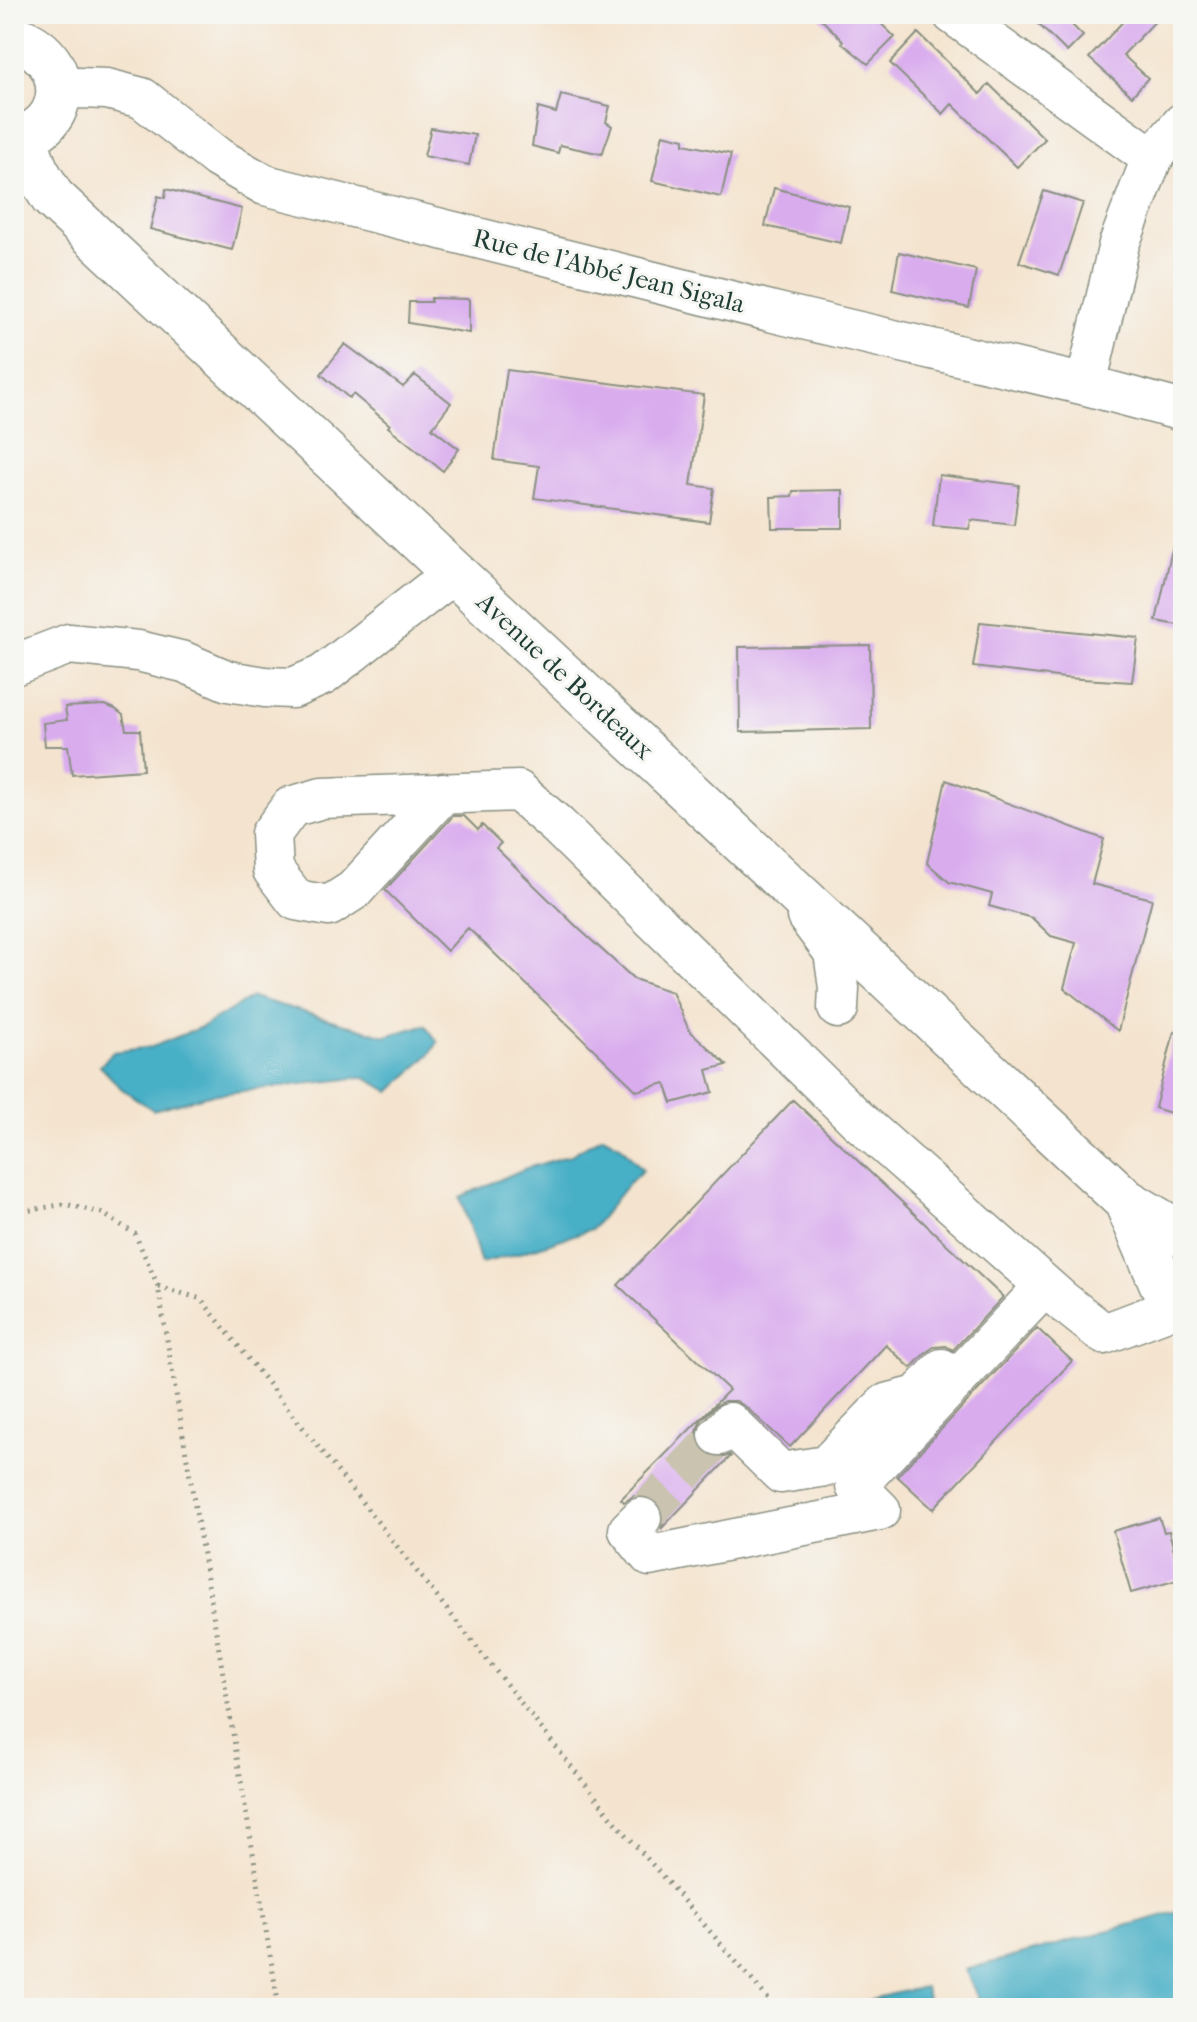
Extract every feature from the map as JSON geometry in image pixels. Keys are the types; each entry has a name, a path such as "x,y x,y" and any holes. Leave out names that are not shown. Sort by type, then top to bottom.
{"main road":[{"path":"14,38 40,50 50,61 58,90 56,105 48,119 37,130 19,138"},
{"name":"Avenue de Bordeaux","path":"19,138 52,197 1126,1201 1183,1235"},
{"name":"Avenue de Bordeaux","path":"1126,1201 1173,1306"},
{"path":"1173,1306 1170,1261 1183,1249"}],"street":[{"path":"953,14 1152,158"},
{"name":"Rue de l'Abbé Jean Sigala","path":"58,90 107,89 142,98 218,158 265,185 1183,411"},
{"path":"1086,385 1119,244 1152,158 1183,123"},
{"path":"14,665 69,644 138,651 184,662 228,681 293,688 323,675 455,572"},
{"path":"443,793 518,791 557,825 858,1120 1104,1334 1173,1306"},
{"path":"771,868 834,952 839,988 838,1008"},
{"path":"792,1057 838,1008 857,993 882,990 911,999"},
{"path":"719,1435 730,1423 781,1473 826,1466 886,1404 917,1396 1039,1280"},
{"path":"641,1518 629,1530 650,1556 880,1510 856,1486 1039,1280"}],"path":[{"path":"14,1213 65,1204 102,1213 135,1234 158,1286 279,2008"},
{"path":"158,1286 201,1299 613,1819 776,2008"}],"water":[{"path":"252,997 386,1036 425,1025 438,1042 430,1054 390,1092 365,1077 209,1095 153,1110 122,1089 100,1066 113,1052 152,1047 204,1026"},
{"path":"603,1136 620,1145 643,1170 592,1229 481,1263 460,1197 524,1169 571,1155"},
{"path":"1183,1910 1183,2008 979,2008 980,2002 965,1970"},
{"path":"925,1987 928,2008 857,2008 879,1997"}],"building":[{"path":"816,14 871,14 895,37 868,64 842,43"},
{"path":"1028,14 1061,14 1083,36 1067,52"},
{"path":"1130,14 1162,14 1123,55 1148,78 1132,96 1089,58"},
{"path":"918,33 980,94 989,84 1045,139 1017,167 952,104 943,114 890,63"},
{"path":"561,95 610,106 606,122 612,126 602,154 560,145 558,153 532,146 538,108 556,113"},
{"path":"431,128 475,135 469,165 424,156"},
{"path":"663,134 684,139 684,144 731,154 721,197 652,181"},
{"path":"774,188 849,207 841,243 765,226"},
{"path":"166,189 242,209 232,250 150,229 158,196 165,198"},
{"path":"1044,191 1083,203 1059,275 1019,262"},
{"path":"899,252 976,270 969,308 892,290"},
{"path":"431,298 469,299 469,333 408,323 409,302 431,302"},
{"path":"345,344 403,387 415,375 451,403 432,428 459,449 443,471 353,394 349,398 321,374"},
{"path":"507,370 704,395 691,485 714,488 709,522 534,498 539,466 494,460"},
{"path":"939,475 1019,485 1014,525 971,520 969,529 933,526"},
{"path":"843,490 843,528 772,528 771,497 792,496 793,491"},
{"path":"1173,545 1183,546 1183,626 1156,621"},
{"path":"980,622 1138,638 1132,682 973,667"},
{"path":"870,645 871,729 740,732 739,647"},
{"path":"105,705 123,715 126,730 140,730 143,770 72,775 68,746 45,746 43,723 67,720 65,707"},
{"path":"946,780 1104,839 1092,884 1152,899 1118,1031 1064,988 1076,943 1051,936 1032,918 989,906 992,894 949,882 927,863"},
{"path":"453,816 464,816 478,830 482,825 501,843 496,848 634,979 672,992 689,1030 727,1065 707,1070 713,1092 672,1103 665,1083 637,1091 468,928 447,951 385,890"},
{"path":"1174,1032 1183,1034 1183,1117 1155,1108"},
{"path":"793,1100 1003,1297 953,1350 946,1346 934,1347 911,1368 886,1345 790,1447 736,1401 724,1401 714,1407 697,1429 697,1443 713,1457 731,1456 661,1529 663,1513 657,1501 646,1496 634,1496 624,1502 621,1499 729,1390 618,1285"},
{"path":"1037,1328 1072,1361 933,1509 897,1476"},
{"path":"1159,1518 1164,1532 1169,1531 1181,1579 1131,1593 1113,1531"}],"tunnel":[{"path":"641,1518 719,1435"}]}
